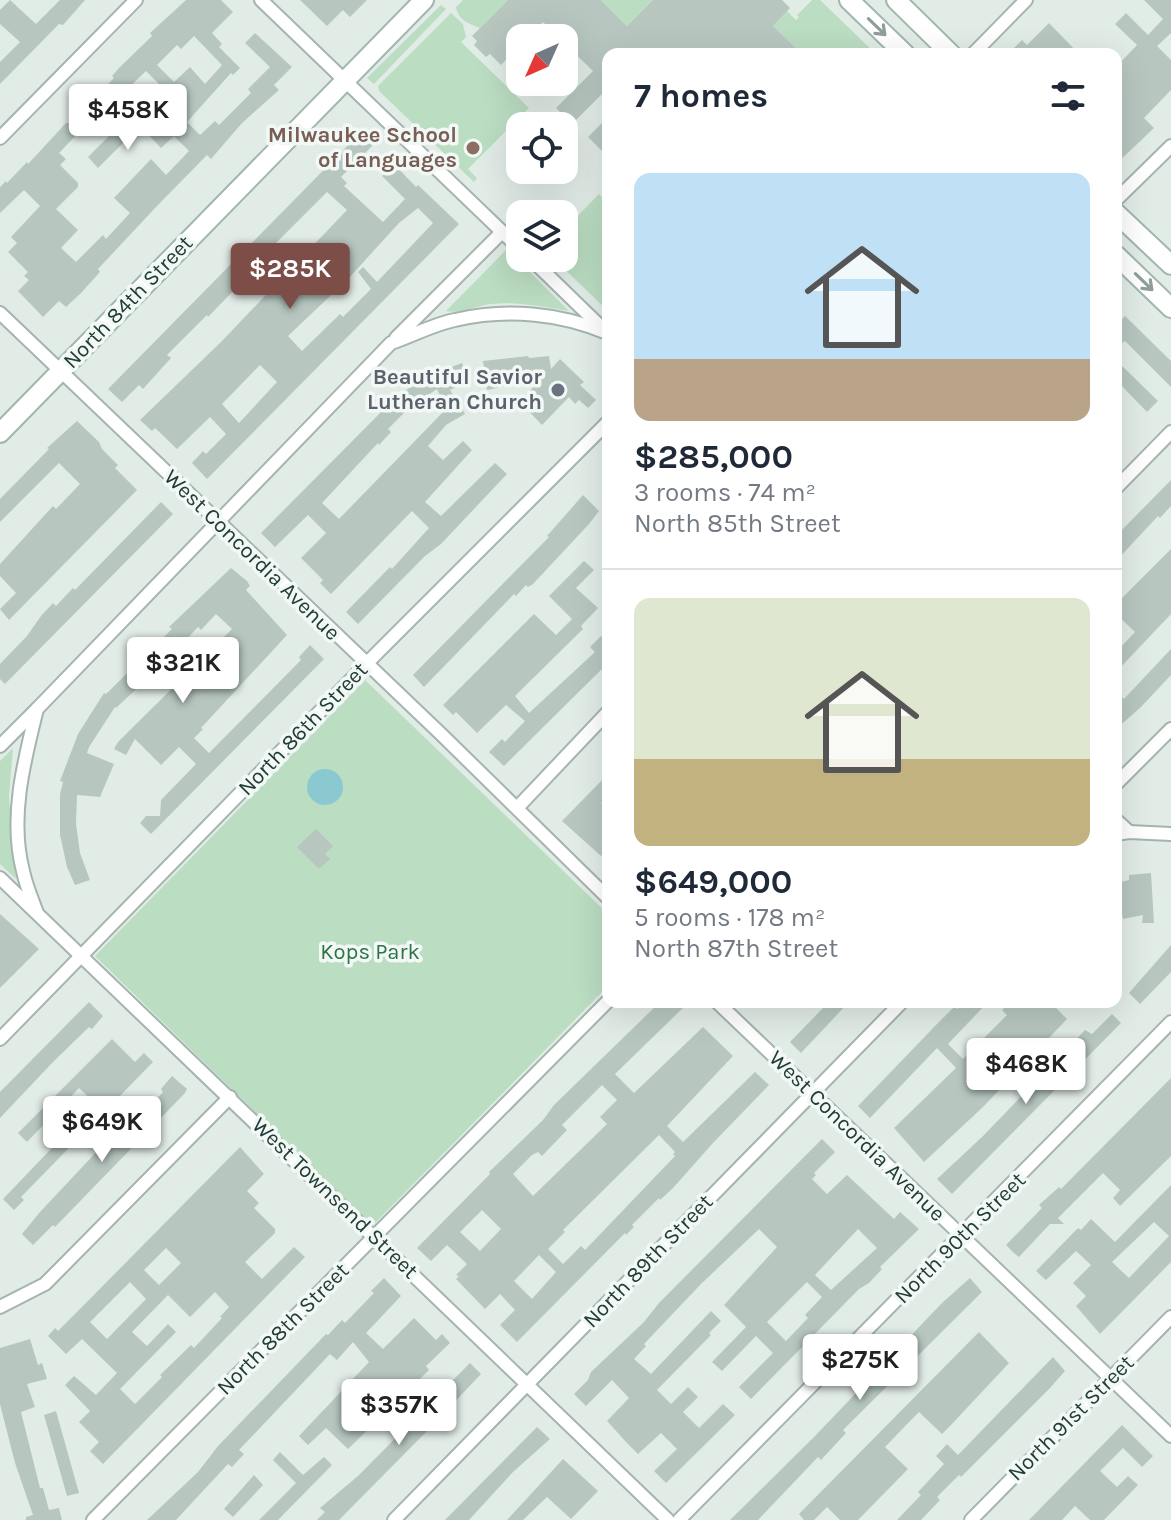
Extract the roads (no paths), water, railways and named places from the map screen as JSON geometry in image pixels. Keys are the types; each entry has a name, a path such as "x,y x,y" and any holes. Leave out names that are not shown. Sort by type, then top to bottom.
{"street":[{"path":"0,138 136,0"},
{"path":"261,0 506,236"},
{"name":"North 84th Street","path":"0,433 424,0"},
{"path":"849,0 899,48"},
{"path":"896,0 945,48"},
{"path":"979,48 1026,0"},
{"path":"1122,194 1171,146"},
{"path":"1122,219 1171,265"},
{"path":"0,746 502,232"},
{"path":"1122,261 1171,308"},
{"path":"545,272 602,327"},
{"name":"West Concordia Avenue","path":"0,313 602,892"},
{"path":"391,343 454,320 507,314 582,322 602,330"},
{"name":"North 86th Street","path":"0,1039 366,664 602,428"},
{"path":"1122,482 1171,432"},
{"path":"37,709 24,762 18,820 22,869 37,913"},
{"path":"517,808 602,718"},
{"path":"1122,778 1171,729"},
{"path":"1122,833 1171,834"},
{"name":"West Townsend Street","path":"0,878 668,1520"},
{"name":"North 88th Street","path":"93,1520 602,1007"},
{"name":"West Concordia Avenue","path":"723,1008 1171,1436"},
{"name":"North 89th Street","path":"394,1520 896,1008"},
{"name":"North 90th Street","path":"679,1520 1171,1022"},
{"path":"0,1307 45,1284 230,1097"},
{"name":"North 91st Street","path":"971,1520 1171,1317"}],"water":[{"path":"325,769 338,774 343,787 338,800 325,805 312,800 307,787 312,774"}],"place":[{"name":"Milwaukee School of Languages","path":"473,148"},
{"name":"Beautiful Savior Lutheran Church","path":"558,390"}],"park label":[{"name":"Kops Park","path":"370,952"}]}
